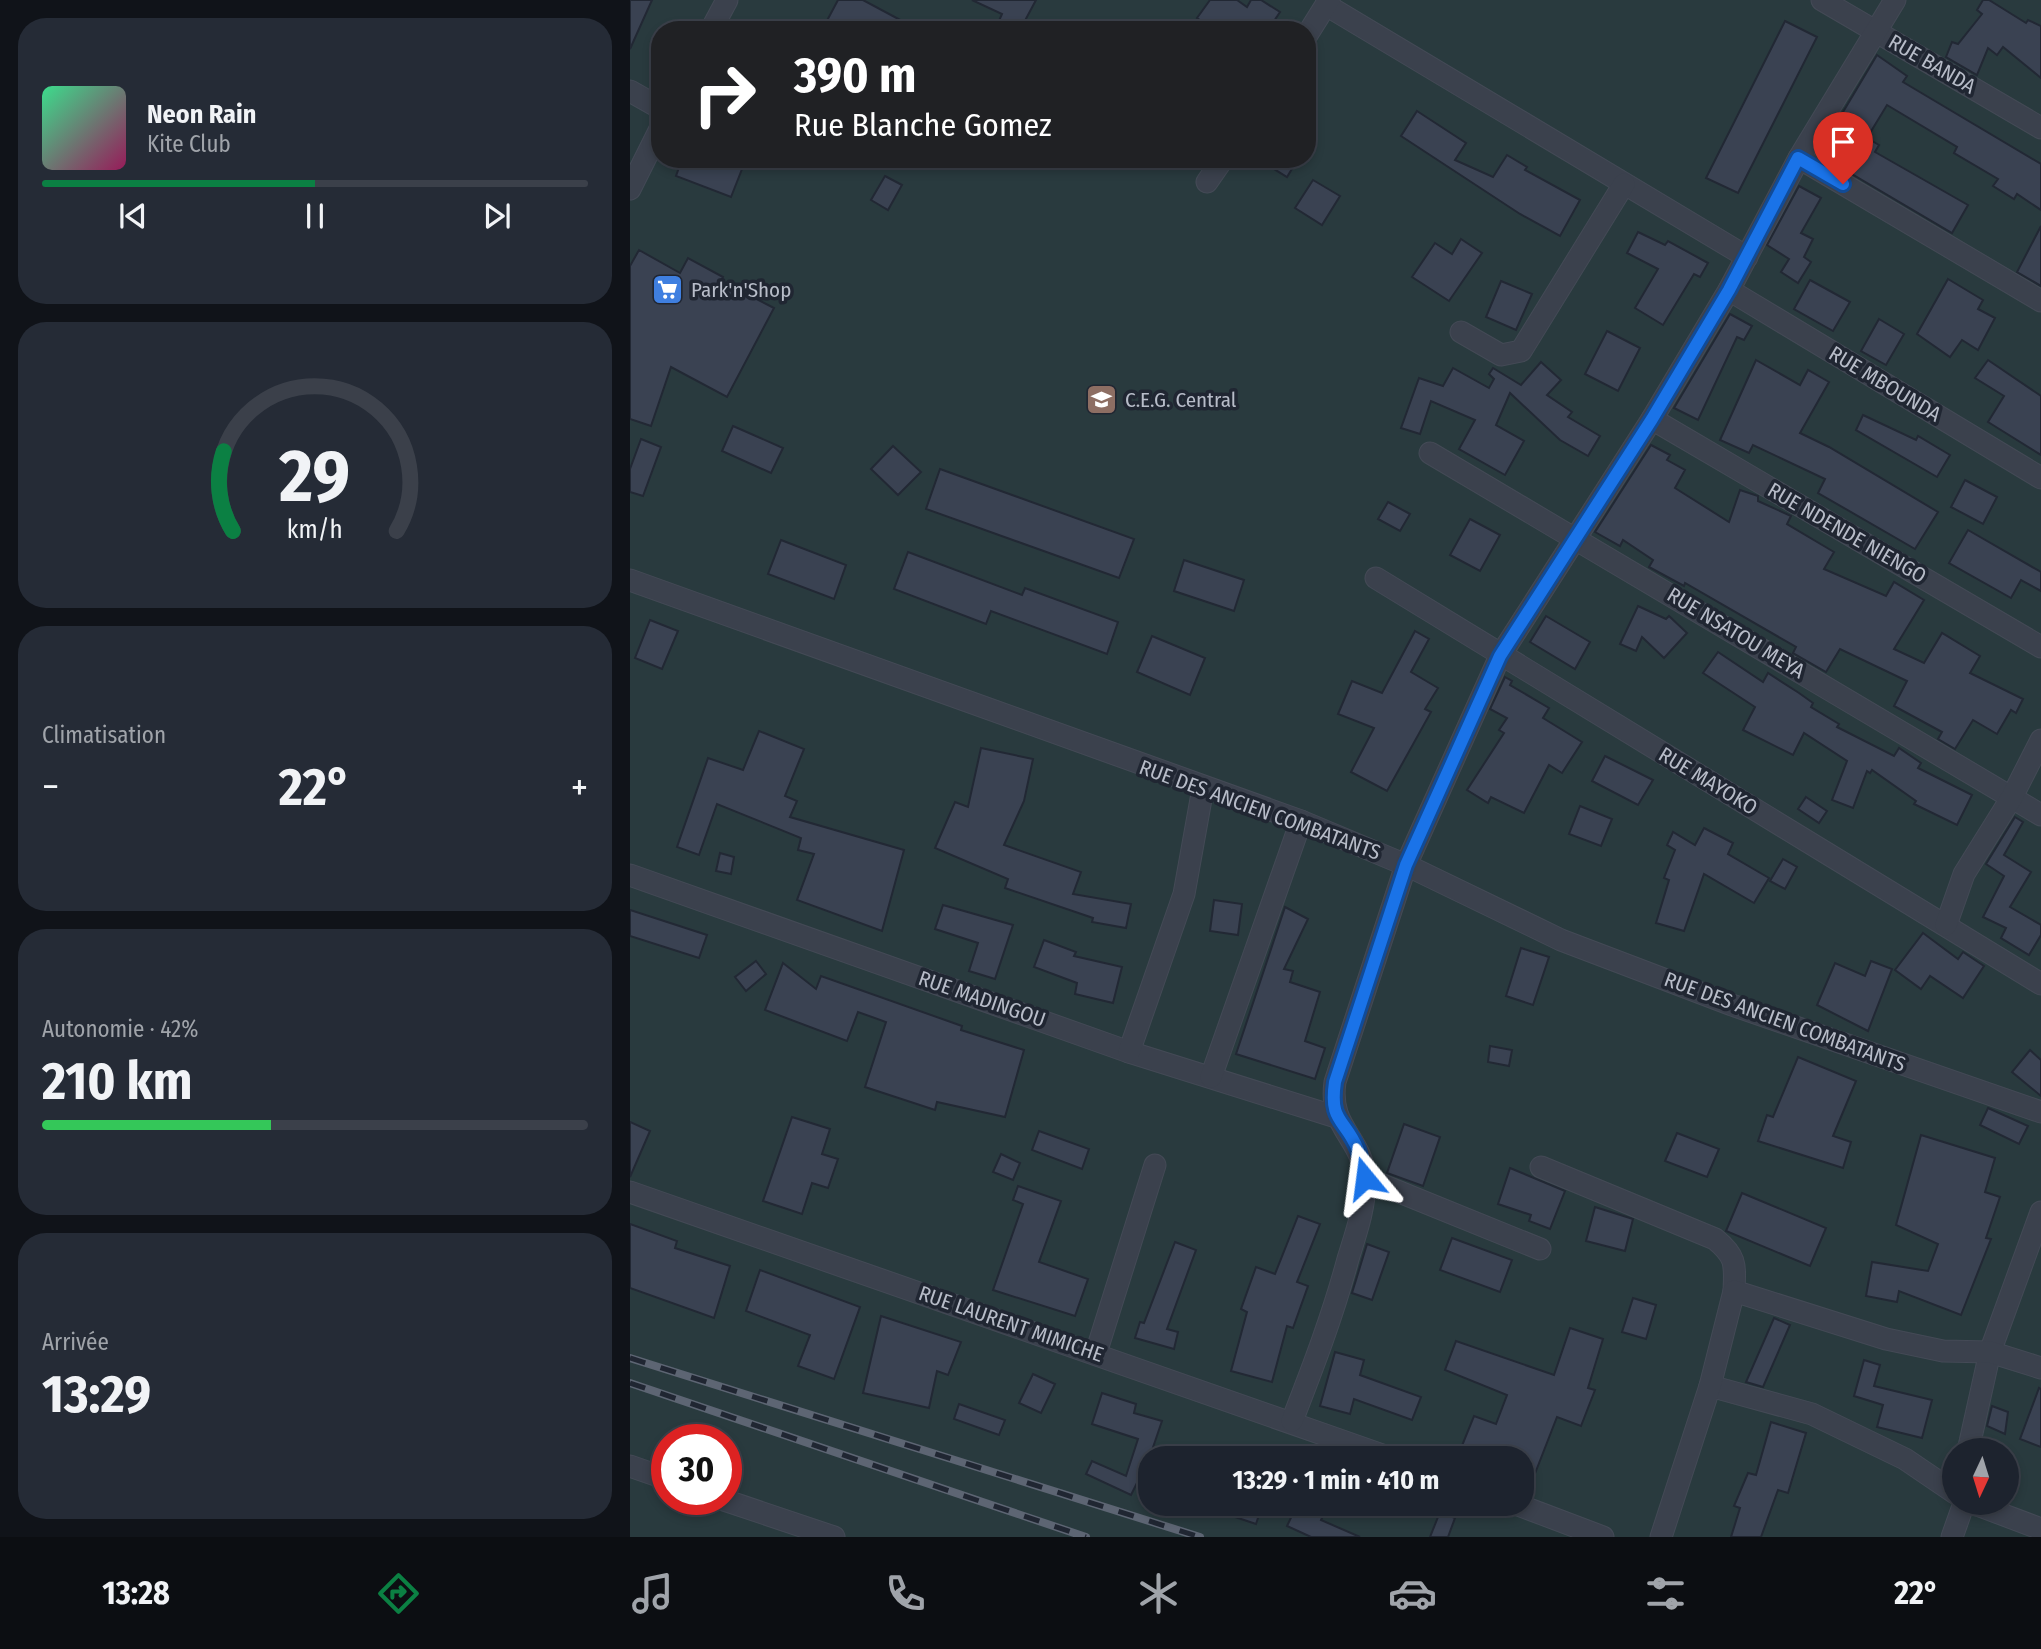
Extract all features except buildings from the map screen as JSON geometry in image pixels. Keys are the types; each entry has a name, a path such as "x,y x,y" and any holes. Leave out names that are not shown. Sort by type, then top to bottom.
{"street":[{"path":"716,21 727,0"},
{"name":"RUE BANDA","path":"1822,0 2041,128"},
{"path":"1292,1421 1328,1332 1363,1208 1365,1178 1357,1148 1336,1116 1332,1101 1335,1082 1406,865 1500,656 1652,419 1729,290 1798,158 1895,0"},
{"path":"1316,21 1328,3 1747,257"},
{"path":"630,90 651,103"},
{"path":"630,189 651,148"},
{"path":"1798,158 2041,301"},
{"path":"1208,182 1217,168"},
{"path":"1461,332 1501,355 1521,351 1624,184"},
{"name":"RUE MBOUNDA","path":"1729,290 2041,478"},
{"name":"RUE NDENDE NIENGO","path":"1652,419 2041,647"},
{"name":"RUE NSATOU MEYA","path":"1430,453 2041,815"},
{"name":"RUE MAYOKO","path":"1376,578 2041,984"},
{"name":"RUE DES ANCIEN COMBATANTS","path":"630,580 1301,821 1406,865 1560,940 1732,1005 2041,1112"},
{"path":"1945,925 1964,874 2012,797 2041,740"},
{"path":"1129,1052 1184,894 1203,788"},
{"path":"1211,1077 1301,821"},
{"name":"RUE MADINGOU","path":"630,875 1129,1052 1336,1116"},
{"path":"1096,1353 1155,1165"},
{"path":"1541,1167 1716,1239 1730,1251 1733,1259 1734,1291 1710,1386 1661,1537"},
{"path":"1365,1178 1539,1249"},
{"name":"RUE LAURENT MIMICHE","path":"630,1192 1359,1446"},
{"path":"1971,1438 1990,1352 2041,1213"},
{"path":"1734,1291 1886,1339 1943,1351 1990,1352 2041,1368"},
{"path":"1710,1386 1812,1413 1905,1459 1942,1484"},
{"path":"630,1466 651,1473"},
{"path":"742,1506 834,1537"},
{"path":"1534,1511 1603,1537"},
{"path":"1952,1537 1959,1516"},
{"path":"2008,1516 2041,1528"}],"shaded area":[{"path":"630,0 2041,0 2041,1537 630,1537"}],"railway":[{"path":"630,1358 1200,1537"},
{"path":"630,1383 1086,1537"}],"place":[{"name":"Park'n'Shop","path":"668,290"},
{"name":"C.E.G. Central","path":"1102,400"}],"route":[{"path":"1365,1178 1357,1148 1336,1116 1332,1101 1335,1082 1406,865 1500,656 1652,419 1729,290 1798,158 1843,184"}]}
